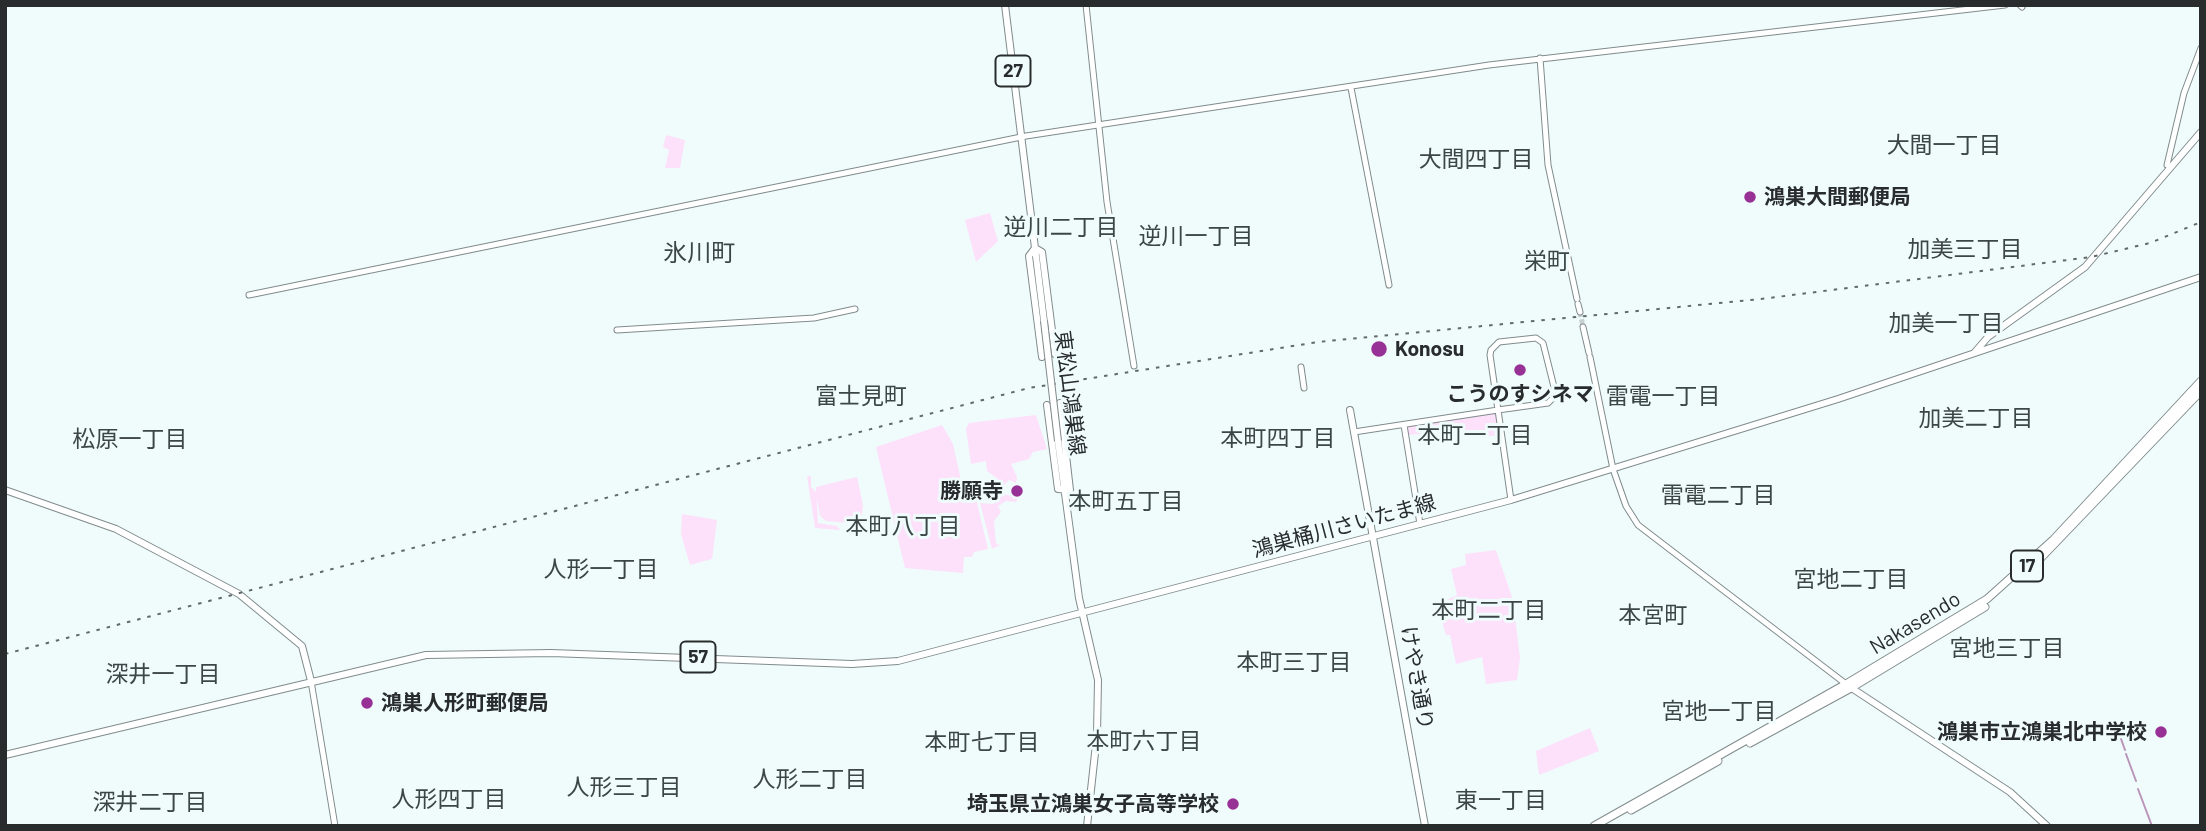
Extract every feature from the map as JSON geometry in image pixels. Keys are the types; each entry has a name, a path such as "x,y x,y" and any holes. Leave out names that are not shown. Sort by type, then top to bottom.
{"highway":[{"name":"Nakasendo","path":"1594,826 1848,686 1969,612 2009,582 2054,539 2201,381"},
{"name":"Nakasendo","path":"1603,826 1974,614 2006,591 2054,547 2201,391"}],"main road":[{"name":"東松山鴻巣線","path":"1005,5 1058,441 1083,613 1097,670 1100,700 1087,826"},
{"path":"1975,352 1988,337 2085,267 2201,132"},
{"path":"1042,357 1029,256 1035,248 1042,252 1055,354"},
{"path":"1975,352 2201,277"},
{"name":"鴻巣桶川さいたま線","path":"1083,613 1511,500 1838,400 1975,352"},
{"path":"1047,405 1058,489 1070,490 1060,402"},
{"name":"けやき通り","path":"1350,411 1425,826"},
{"path":"5,490 116,529 239,594 302,646 311,681 5,755"},
{"name":"57","path":"311,681 440,654 551,653 880,663 1083,613"},
{"path":"1848,686 2003,787 2047,826"}],"street":[{"path":"1086,5 1107,202 1134,366"},
{"path":"249,295 1021,137 1540,58 2005,5"},
{"path":"2167,165 2183,93 2201,48"},
{"path":"1540,58 1548,165 1580,312"},
{"path":"1351,88 1389,285"},
{"path":"617,330 814,318 855,309"},
{"path":"1583,327 1613,469 1631,516 1646,533 1848,686"},
{"path":"1354,432 1498,410 1548,403 1555,399 1543,343 1539,339 1499,342 1491,348 1498,410 1511,500"},
{"path":"1301,367 1304,388"},
{"path":"1404,425 1420,524"},
{"path":"311,681 335,826"}],"shaded area":[{"path":"666,135 685,140 680,168 665,168 669,150 663,147"},
{"path":"990,213 998,241 976,262 965,220"},
{"path":"1498,410 1501,435 1489,436 1475,430 1405,435 1404,425"},
{"path":"1036,415 1047,449 1033,452 1029,459 1011,464 1017,477 1016,483 1009,480 999,490 994,485 997,478 987,471 986,461 971,464 966,429 969,423"},
{"path":"942,425 953,444 961,480 971,481 972,484 963,486 963,490 974,490 988,549 974,552 972,557 964,557 963,573 905,568 876,447"},
{"path":"807,476 811,476 811,487 816,492 816,487 857,477 863,505 862,515 849,517 848,523 826,521 820,516 817,497 818,523 837,526 840,530 815,528"},
{"path":"1014,487 1022,491 1016,502 1006,501 998,506 1001,512 994,521 996,544 1000,545 992,549 980,503 993,504 1000,493 1011,496"},
{"path":"682,514 717,520 712,559 690,565 681,534"},
{"path":"1496,550 1513,600 1520,658 1517,680 1486,684 1482,657 1456,664 1450,635 1446,635 1442,622 1450,619 1447,600 1457,595 1451,569 1466,565 1465,554"},
{"path":"1590,728 1599,751 1539,775 1536,751"}],"waterway":[{"path":"2120,736 2125,750"},
{"path":"2126,754 2136,781"},
{"path":"2138,789 2152,826"}],"tunnel":[{"path":"1580,312 1583,327"}],"railway":[{"path":"5,654 1029,388 1318,342 1761,299 2091,257 2150,243 2201,222"}],"place":[{"name":"鴻巣大間郵便局","path":"1750,197"},
{"name":"Konosu","path":"1379,349"},
{"name":"こうのすシネマ","path":"1520,370"},
{"name":"勝願寺","path":"1017,491"},
{"name":"鴻巣人形町郵便局","path":"367,703"},
{"name":"鴻巣市立鴻巣北中学校","path":"2161,732"},
{"name":"埼玉県立鴻巣女子高等学校","path":"1233,804"}],"district":[{"name":"大間一丁目","path":"1944,145"},
{"name":"大間四丁目","path":"1476,159"},
{"name":"逆川二丁目","path":"1061,227"},
{"name":"逆川一丁目","path":"1196,236"},
{"name":"加美三丁目","path":"1965,249"},
{"name":"氷川町","path":"699,253"},
{"name":"栄町","path":"1547,261"},
{"name":"加美一丁目","path":"1946,323"},
{"name":"富士見町","path":"861,396"},
{"name":"雷電一丁目","path":"1663,396"},
{"name":"加美二丁目","path":"1976,418"},
{"name":"本町一丁目","path":"1475,435"},
{"name":"本町四丁目","path":"1278,438"},
{"name":"松原一丁目","path":"130,439"},
{"name":"雷電二丁目","path":"1718,495"},
{"name":"本町五丁目","path":"1126,501"},
{"name":"本町八丁目","path":"903,526"},
{"name":"人形一丁目","path":"601,569"},
{"name":"宮地二丁目","path":"1851,579"},
{"name":"本町二丁目","path":"1489,610"},
{"name":"本宮町","path":"1653,615"},
{"name":"宮地三丁目","path":"2007,648"},
{"name":"本町三丁目","path":"1294,662"},
{"name":"深井一丁目","path":"163,674"},
{"name":"宮地一丁目","path":"1719,711"},
{"name":"本町六丁目","path":"1144,741"},
{"name":"本町七丁目","path":"982,742"},
{"name":"人形二丁目","path":"810,779"},
{"name":"人形三丁目","path":"624,787"},
{"name":"人形四丁目","path":"449,799"},
{"name":"東一丁目","path":"1501,800"},
{"name":"深井二丁目","path":"150,802"}]}
